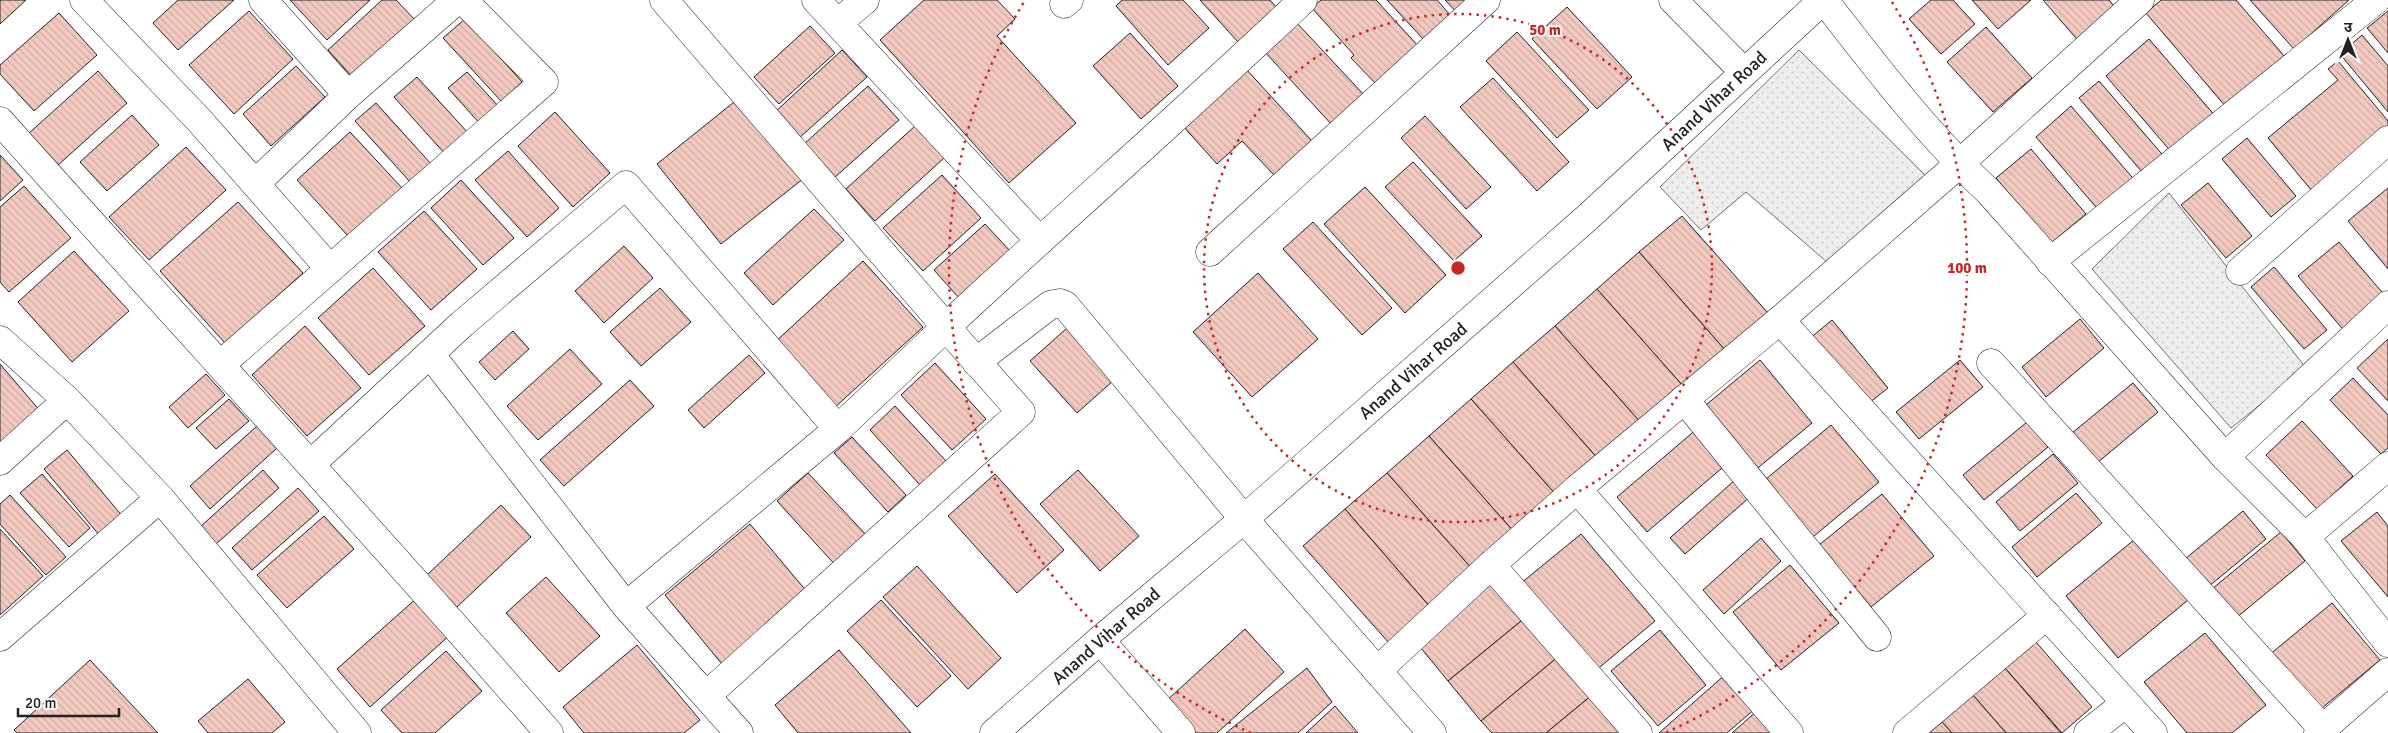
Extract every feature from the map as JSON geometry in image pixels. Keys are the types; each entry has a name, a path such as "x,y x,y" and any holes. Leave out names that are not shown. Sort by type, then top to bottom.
{"street":[{"path":"84,0 256,184 330,269"},
{"path":"263,0 348,95"},
{"path":"256,184 348,95 457,0"},
{"path":"220,365 544,82 463,0"},
{"path":"664,0 1021,412 706,696"},
{"path":"816,0 1039,240"},
{"path":"838,23 865,0"},
{"path":"626,606 838,429 1039,240 1211,88 1303,0"},
{"path":"1210,252 1486,0"},
{"path":"1673,0 1744,72"},
{"path":"1824,0 1896,93 1959,164 1989,192 2225,457 2305,538 2388,643"},
{"name":"Anand Vihar Road","path":"994,733 1100,640 1244,519 1588,217 1824,0"},
{"path":"1377,671 1491,564 1577,489 1780,320 1959,164 2140,0"},
{"path":"2050,262 2376,0"},
{"path":"0,121 311,464 549,733"},
{"path":"2240,271 2388,140"},
{"path":"311,464 430,354 626,185 838,429"},
{"path":"976,362 1050,305 1060,303 1066,305 1244,519 1432,733"},
{"path":"2225,457 2388,305"},
{"path":"1780,320 2153,733"},
{"path":"0,340 67,400 160,498 357,733"},
{"path":"430,354 626,606 739,733"},
{"path":"1991,363 2320,731 2388,672"},
{"path":"1684,399 1877,637"},
{"path":"0,461 67,400"},
{"path":"2305,538 2388,466"},
{"path":"1577,489 1789,733"},
{"path":"0,637 160,498"},
{"path":"1491,564 1638,733"},
{"path":"1907,733 2048,615"},
{"path":"1100,640 1181,733"},
{"path":"2088,733 2126,703"}],"shaded area":[{"path":"1799,50 1932,182 1835,269 1746,192 1701,230 1660,187"},
{"path":"2169,193 2306,368 2231,428 2092,269"}],"building":[{"path":"0,0 26,0 0,24"},
{"path":"178,0 234,0 178,50 153,23"},
{"path":"290,0 370,0 327,40"},
{"path":"382,0 396,0 416,21 353,78 328,50"},
{"path":"924,0 997,0 1015,19 997,36 1076,123 1009,183 880,40"},
{"path":"1122,0 1183,0 1209,28 1168,65 1116,6"},
{"path":"1200,0 1270,0 1277,8 1238,42"},
{"path":"1321,0 1376,0 1420,48 1378,86 1351,58 1354,55 1312,8"},
{"path":"1387,0 1437,0 1452,17 1425,41"},
{"path":"1445,0 1475,0 1459,15"},
{"path":"1931,0 1953,0 1975,24 1941,54 1909,19"},
{"path":"1972,0 2031,0 1998,29"},
{"path":"2043,0 2109,0 2119,12 2081,44"},
{"path":"2161,0 2236,0 2285,57 2226,107 2146,13"},
{"path":"2250,0 2349,0 2294,49"},
{"path":"1567,7 1632,77 1597,109 1532,39"},
{"path":"249,11 293,59 234,114 189,65"},
{"path":"2388,11 2388,53 2367,28"},
{"path":"59,13 97,55 34,111 0,74 0,65"},
{"path":"465,19 522,82 501,101 443,38"},
{"path":"1295,21 1366,97 1333,126 1263,50"},
{"path":"810,26 835,53 779,104 754,77"},
{"path":"1986,27 2032,78 1993,112 1947,62"},
{"path":"1517,32 1589,110 1557,138 1486,61"},
{"path":"1130,33 1178,86 1141,119 1093,66"},
{"path":"2362,35 2388,66 2388,112 2340,54"},
{"path":"2149,39 2217,118 2173,154 2106,76"},
{"path":"842,50 867,77 798,139 774,113"},
{"path":"2338,61 2388,121 2388,128 2312,191 2268,138 2338,80 2328,69"},
{"path":"296,66 325,97 271,146 243,114"},
{"path":"1245,68 1312,141 1274,175 1242,141 1217,164 1182,125"},
{"path":"98,71 127,103 57,166 28,134"},
{"path":"467,72 500,108 481,125 448,88"},
{"path":"417,77 469,134 446,155 394,97"},
{"path":"1493,78 1569,162 1537,191 1460,107"},
{"path":"2099,81 2167,160 2147,178 2079,98"},
{"path":"868,86 899,120 834,178 803,145"},
{"path":"739,98 804,178 721,244 657,164"},
{"path":"376,103 432,165 412,184 355,121"},
{"path":"2071,106 2137,183 2101,213 2036,137"},
{"path":"555,112 610,173 573,207 518,146"},
{"path":"132,115 159,145 107,191 80,162"},
{"path":"1425,116 1491,187 1466,209 1401,138"},
{"path":"915,126 944,158 875,221 846,189"},
{"path":"350,132 402,188 348,236 297,180"},
{"path":"2247,138 2296,196 2271,217 2222,159"},
{"path":"186,147 226,190 149,260 109,217"},
{"path":"2031,149 2086,214 2051,243 1996,178"},
{"path":"508,151 559,208 527,237 475,180"},
{"path":"0,155 23,180 0,201"},
{"path":"1413,162 1482,236 1454,261 1385,187"},
{"path":"942,175 981,218 923,271 883,228"},
{"path":"461,180 514,238 483,265 431,208"},
{"path":"2208,183 2252,236 2226,258 2181,205"},
{"path":"24,186 71,238 9,292 0,282 0,207"},
{"path":"1365,187 1446,275 1405,313 1324,224"},
{"path":"2388,188 2388,269 2348,221"},
{"path":"238,202 303,273 225,343 160,271"},
{"path":"814,209 844,240 773,305 744,273"},
{"path":"424,211 477,269 431,310 378,252"},
{"path":"1682,216 1768,313 1725,350 1639,252"},
{"path":"1313,222 1392,308 1362,335 1283,249"},
{"path":"985,224 1012,253 960,299 934,270"},
{"path":"2339,242 2387,298 2346,333 2298,276"},
{"path":"624,246 653,278 604,323 575,291"},
{"path":"74,251 129,311 72,362 18,302"},
{"path":"1639,252 1725,350 1683,386 1597,289"},
{"path":"863,261 923,327 833,409 773,344"},
{"path":"2274,267 2327,330 2304,349 2251,287"},
{"path":"373,268 425,326 369,375 318,318"},
{"path":"1258,273 1318,339 1252,397 1193,332"},
{"path":"660,288 691,322 641,366 610,332"},
{"path":"1597,289 1683,386 1641,423 1555,326"},
{"path":"2080,319 2104,348 2046,397 2022,367"},
{"path":"1832,320 1888,388 1864,407 1808,340"},
{"path":"305,326 361,388 307,436 252,375"},
{"path":"1555,326 1641,423 1599,460 1513,362"},
{"path":"1067,328 1114,380 1077,413 1030,361"},
{"path":"513,331 529,349 495,380 479,362"},
{"path":"2388,339 2388,401 2357,368"},
{"path":"570,349 602,384 538,440 507,406"},
{"path":"749,355 765,373 704,428 688,410"},
{"path":"1760,360 1812,423 1753,472 1700,410"},
{"path":"1960,360 1983,387 1919,439 1896,412"},
{"path":"1513,362 1599,460 1557,496 1471,399"},
{"path":"935,363 986,419 952,450 901,395"},
{"path":"0,364 41,412 0,446"},
{"path":"206,374 225,395 188,428 169,407"},
{"path":"2353,378 2388,415 2388,448 2381,454 2330,400"},
{"path":"630,380 654,406 564,486 540,460"},
{"path":"2133,383 2158,412 2097,463 2072,433"},
{"path":"229,399 249,421 216,449 196,428"},
{"path":"1471,399 1557,496 1515,533 1429,436"},
{"path":"895,406 946,461 920,485 870,430"},
{"path":"2302,421 2353,476 2317,509 2266,455"},
{"path":"2027,422 2048,447 1984,500 1963,475"},
{"path":"1831,425 1879,482 1808,541 1760,484"},
{"path":"257,426 277,448 210,509 190,486"},
{"path":"1698,428 1728,463 1647,532 1617,497"},
{"path":"1429,436 1515,533 1473,570 1387,473"},
{"path":"852,437 906,495 888,512 834,453"},
{"path":"67,450 123,517 100,536 44,469"},
{"path":"2053,454 2078,483 2020,531 1996,502"},
{"path":"263,470 279,488 216,544 200,527"},
{"path":"1078,470 1139,536 1100,571 1040,504"},
{"path":"808,473 870,539 838,568 777,501"},
{"path":"1387,473 1473,570 1430,607 1345,509"},
{"path":"42,474 90,528 69,547 20,493"},
{"path":"995,474 1064,550 1017,593 948,516"},
{"path":"1736,479 1751,496 1685,554 1670,538"},
{"path":"298,488 319,511 252,570 232,548"},
{"path":"2076,493 2102,523 2037,577 2012,547"},
{"path":"1882,494 1934,556 1871,607 1819,545"},
{"path":"10,495 66,557 46,575 0,524 0,504"},
{"path":"501,505 531,537 457,607 427,575"},
{"path":"1345,509 1430,607 1389,643 1303,546"},
{"path":"2243,511 2266,539 2208,587 2185,559"},
{"path":"2377,512 2388,526 2388,597 2341,541"},
{"path":"324,516 354,549 287,608 257,575"},
{"path":"750,524 808,593 722,664 665,595"},
{"path":"0,529 43,576 0,615"},
{"path":"2281,532 2305,561 2236,618 2212,589"},
{"path":"1581,534 1655,621 1594,672 1520,584"},
{"path":"1761,538 1781,561 1724,614 1703,590"},
{"path":"2135,539 2188,600 2118,658 2066,596"},
{"path":"1790,565 1839,623 1781,670 1733,612"},
{"path":"917,566 1001,658 968,689 883,597"},
{"path":"546,577 600,636 559,672 506,613"},
{"path":"1493,578 1526,617 1448,681 1416,642"},
{"path":"418,597 451,634 370,707 337,669"},
{"path":"881,600 951,676 917,707 847,631"},
{"path":"2332,603 2380,660 2316,713 2268,656"},
{"path":"1526,617 1559,656 1481,721 1448,681"},
{"path":"1245,629 1284,672 1217,733 1194,733 1165,702"},
{"path":"1660,630 1706,685 1658,726 1611,671"},
{"path":"2205,633 2266,705 2232,733 2187,733 2144,682"},
{"path":"2036,642 2092,707 2062,733 2005,668"},
{"path":"637,645 700,720 684,733 584,733 563,707"},
{"path":"839,650 911,733 798,733 775,705"},
{"path":"446,651 482,691 435,733 402,733 381,710"},
{"path":"1559,656 1592,695 1546,733 1492,733 1481,721"},
{"path":"90,660 158,733 17,733 14,730"},
{"path":"1307,668 1332,702 1298,733 1226,733"},
{"path":"2005,668 2061,733 2006,733 1973,695"},
{"path":"1727,673 1757,707 1727,733 1659,733"},
{"path":"248,679 285,722 272,733 208,733 198,721"},
{"path":"1592,695 1623,733 1546,733"},
{"path":"1973,695 2006,733 1952,733 1942,722"},
{"path":"1335,706 1358,733 1306,733"},
{"path":"1758,710 1779,733 1732,733"},
{"path":"1942,722 1952,733 1929,733"}]}
